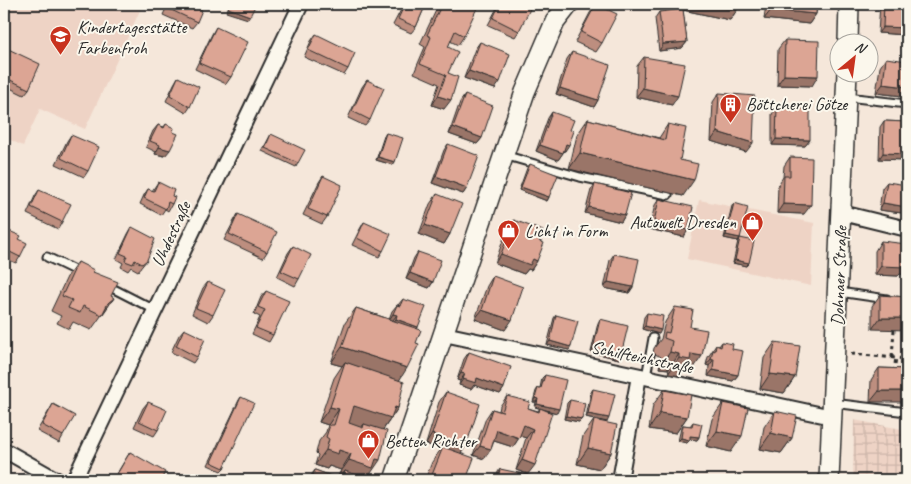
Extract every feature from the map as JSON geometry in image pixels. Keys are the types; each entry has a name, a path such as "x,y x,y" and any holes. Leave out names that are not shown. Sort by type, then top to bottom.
{"street":[{"name":"Uhdestraße","path":"74,480 301,4"},
{"path":"394,480 503,154 542,48 555,22 569,4"},
{"path":"848,32 849,4"},
{"name":"Dohnaer Straße","path":"830,480 847,82"},
{"path":"842,213 907,228"},
{"name":"Schilfteichstraße","path":"444,334 642,376 833,410"},
{"path":"620,480 642,376"},
{"path":"4,450 57,480"}],"lane":[{"path":"846,97 907,104"},
{"path":"503,154 580,177 668,195"},
{"path":"47,257 88,277"},
{"path":"97,281 155,310"},
{"path":"839,292 899,301"},
{"path":"642,376 653,338"},
{"path":"833,410 907,412"}],"path":[{"path":"893,380 894,330"},
{"path":"836,352 907,359"}],"shaded area":[{"name":"Kindertagesstätte Farbenfroh","path":"4,4 143,4 85,129 40,109 23,146 4,137"},
{"name":"Autowelt Dresden","path":"699,200 814,223 811,286 687,259"},
{"path":"854,420 907,430 907,480 853,480"}],"building":[{"path":"170,4 190,4 202,10 197,22 167,8"},
{"path":"230,4 256,4 250,16 228,8"},
{"path":"405,4 426,4 416,27 398,19"},
{"path":"442,4 467,4 477,8 464,36 455,31 448,47 458,52 448,73 458,77 451,100 438,96 446,75 420,64 431,37 427,35"},
{"path":"500,4 532,5 519,31 493,18"},
{"path":"596,4 617,14 602,43 581,32"},
{"path":"704,4 737,4 737,10"},
{"path":"771,4 817,4 816,14 771,10"},
{"path":"884,4 907,4 907,28 883,27"},
{"path":"683,9 687,42 663,44 659,12"},
{"path":"216,27 248,42 231,77 199,63"},
{"path":"316,34 355,53 348,69 308,50"},
{"path":"785,40 819,41 818,76 784,75"},
{"path":"480,42 510,54 500,82 469,71"},
{"name":"Kindertagesstätte Farbenfroh","path":"4,47 40,64 29,89 4,77"},
{"path":"572,52 610,65 598,100 560,88"},
{"path":"644,57 685,64 678,96 643,88"},
{"path":"886,58 907,61 907,87 883,84"},
{"path":"178,77 199,87 190,107 170,95"},
{"path":"367,80 384,88 370,120 352,111"},
{"name":"Böttcherei Götze","path":"719,93 755,96 753,143 717,132"},
{"path":"465,95 493,106 482,138 453,127"},
{"path":"777,108 810,109 810,140 776,139"},
{"path":"552,112 574,120 570,130 574,131 569,145 566,144 563,153 540,145"},
{"path":"588,119 665,140 668,124 686,128 680,160 698,164 694,180 580,153"},
{"path":"884,121 907,122 907,154 883,153"},
{"path":"166,124 174,128 173,132 178,134 170,150 159,147 160,145 150,141 158,125 164,128"},
{"path":"386,133 403,138 395,162 378,157"},
{"path":"271,134 305,150 298,163 265,148"},
{"path":"71,135 99,147 88,171 61,158"},
{"path":"448,144 479,156 467,188 436,176"},
{"path":"790,157 812,158 811,205 783,204 784,176 790,176"},
{"path":"530,164 558,175 549,197 521,187"},
{"path":"323,176 342,185 327,217 308,209"},
{"path":"158,182 174,190 172,196 175,197 172,204 168,202 166,209 144,198 148,189 154,191"},
{"path":"887,182 907,185 907,207 883,203"},
{"path":"595,184 631,193 625,215 589,207"},
{"path":"39,190 71,204 62,222 31,207"},
{"path":"437,194 462,204 450,234 425,225"},
{"path":"659,199 693,207 688,230 654,222"},
{"path":"734,203 748,207 740,238 726,235"},
{"path":"238,214 277,232 267,252 229,234"},
{"path":"514,220 543,231 539,241 544,243 537,261 533,259 530,265 501,254"},
{"path":"364,222 391,234 383,251 357,238"},
{"path":"132,227 155,239 147,260 142,264 135,260 133,264 125,261 127,256 120,253"},
{"path":"9,231 21,236 19,239 27,243 20,257 10,252 4,256 4,232 7,234"},
{"path":"740,238 754,241 749,263 735,260"},
{"path":"881,241 907,244 907,264 904,264 905,267 881,266"},
{"path":"293,246 311,255 299,279 281,271"},
{"path":"418,252 441,260 433,282 410,273"},
{"path":"614,254 639,259 633,287 608,282"},
{"path":"78,262 94,270 93,272 118,282 111,296 114,298 108,303 102,315 83,306 80,313 68,308 72,300 62,296"},
{"path":"493,276 523,287 512,320 482,310"},
{"path":"208,282 225,290 213,315 196,308"},
{"path":"266,291 289,301 273,335 256,328 265,310 258,307"},
{"path":"880,295 907,297 907,318 880,318"},
{"path":"403,299 426,307 418,327 396,319 397,315 393,314 397,305 400,306"},
{"path":"675,307 693,310 690,327 707,330 702,356 691,354 690,360 679,358 679,354 670,352 672,341 664,338 665,332 669,333"},
{"path":"356,308 421,330 416,343 419,344 407,368 342,347"},
{"path":"647,313 663,316 661,330 645,326"},
{"path":"556,315 578,321 571,347 550,341"},
{"path":"600,319 628,326 621,355 593,349"},
{"path":"184,329 205,339 197,357 176,346"},
{"path":"722,342 733,344 732,349 743,351 738,375 713,370 714,359 711,359 713,350 715,351 716,345 721,347"},
{"path":"775,342 800,346 795,377 770,374"},
{"path":"469,352 511,367 504,388 477,378 476,383 463,379 465,374 461,373"},
{"path":"345,362 404,382 398,408 395,407 391,418 354,406 349,423 363,428 364,424 387,431 380,460 376,459 373,468 349,460 351,454 339,450 338,454 326,450 329,439 326,437 330,425 334,425 339,409 330,407"},
{"path":"879,368 907,369 907,391 879,391"},
{"path":"545,375 566,380 559,409 537,404 538,399 535,398 538,388 541,388"},
{"path":"593,389 615,394 609,418 588,414"},
{"path":"664,390 691,395 687,417 660,413"},
{"path":"446,392 480,404 466,446 432,434"},
{"path":"507,396 530,402 528,408 539,412 540,408 552,413 535,465 522,460 533,429 524,425 519,438 497,430 491,449 480,446 492,409 502,412"},
{"path":"241,397 254,403 224,468 211,462"},
{"path":"570,400 585,403 582,419 566,416"},
{"path":"148,402 167,410 158,430 139,421"},
{"path":"723,403 748,408 742,436 717,431"},
{"path":"53,404 75,416 63,436 42,425"},
{"path":"775,411 797,416 792,438 771,433"},
{"path":"594,420 617,425 611,453 588,448"},
{"path":"693,422 702,424 699,437 690,436 690,440 681,438 683,425 692,426"},
{"path":"443,447 474,458 466,480 430,480"},
{"path":"130,452 165,472 161,480 128,480 117,474"},
{"path":"500,469 533,476 532,480 498,480"},
{"path":"315,470 342,480 311,480"},
{"path":"345,471 371,480 342,480"},
{"path":"4,476 12,480 4,480"}],"place":[{"name":"Kindertagesstätte Farbenfroh","path":"61,56"},
{"name":"Böttcherei Götze","path":"730,123"},
{"name":"Autowelt Dresden","path":"752,241"},
{"name":"Licht in Form","path":"509,250"},
{"name":"Betten Richter","path":"369,460"}]}
